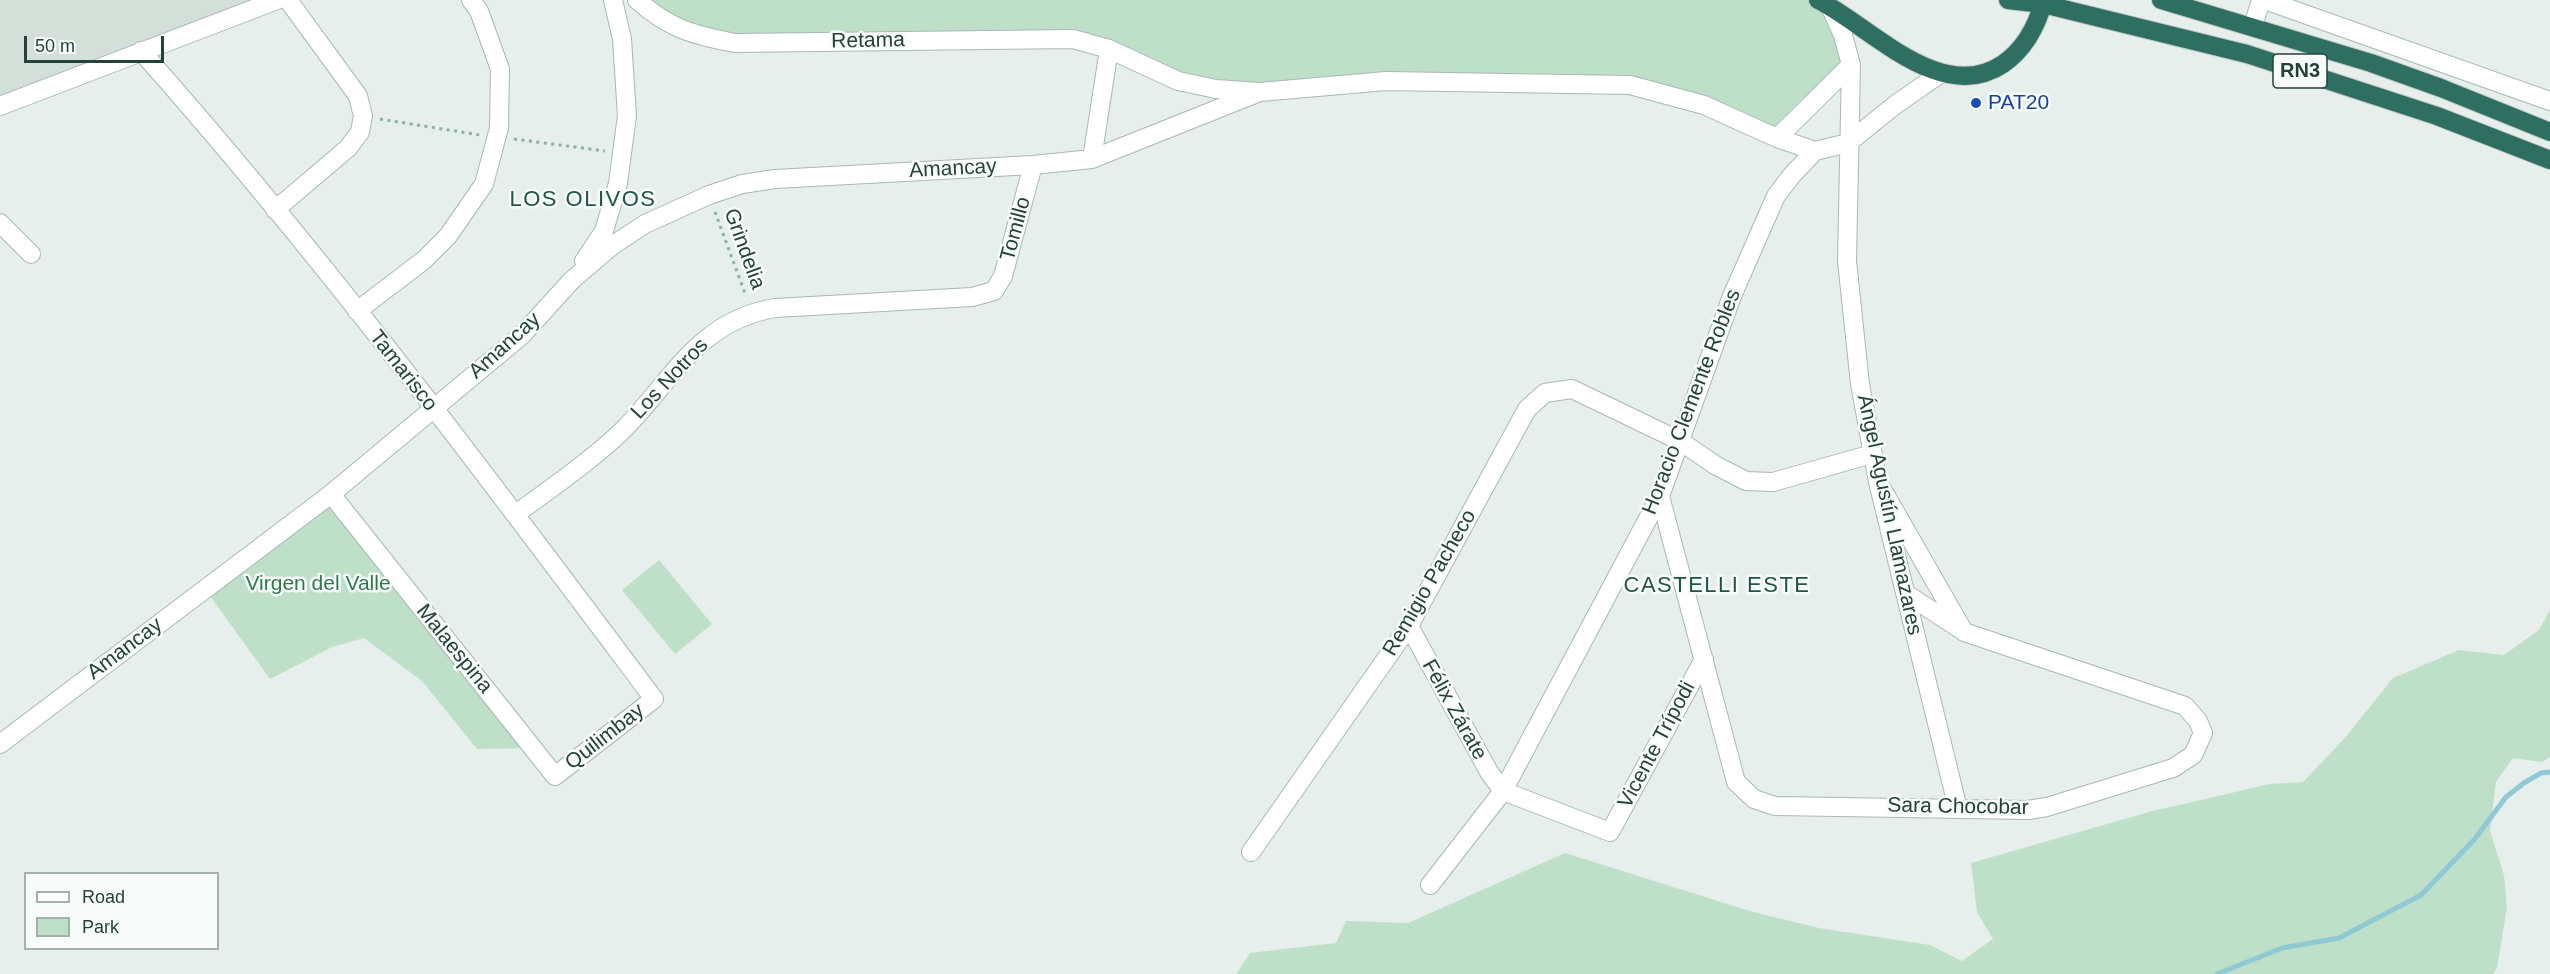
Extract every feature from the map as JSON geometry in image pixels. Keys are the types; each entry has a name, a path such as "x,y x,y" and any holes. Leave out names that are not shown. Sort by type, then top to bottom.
{"highway":[{"name":"RN3","path":"2008,0 2043,2 2247,54 2437,116 2550,160"},
{"name":"RN3","path":"2161,0 2253,26 2441,88 2550,132"},
{"path":"1824,3 1915,62 1941,73 1975,75 1994,70 2023,46 2034,28 2043,2"}],"street":[{"path":"0,106 277,0"},
{"path":"275,210 348,148 360,132 363,116 358,96 288,0"},
{"path":"357,311 424,260 448,236 484,184 500,128 500,69 479,11 471,0"},
{"path":"572,280 604,231 618,183 627,116 622,39 613,0"},
{"name":"Retama","path":"637,0 653,14 681,31 735,43 1073,39 1109,49 1178,81 1216,89 1260,92"},
{"path":"2253,26 2263,0 2550,101"},
{"name":"Ángel Agustín Llamazares","path":"1824,3 1843,35 1851,65 1847,261 1860,384 1878,482 1958,809"},
{"path":"1092,159 1109,49"},
{"name":"Tamarisco","path":"141,51 357,311 516,514 654,699"},
{"path":"1777,138 1851,65"},
{"path":"1260,92 1386,81 1630,85 1704,105 1777,138 1815,151 1848,143 1895,105 1941,73"},
{"name":"Amancay","path":"0,744 331,494 522,335 572,280 613,245 645,224 709,195 742,184 775,179 1033,165 1092,159 1260,92"},
{"name":"Horacio Clemente Robles","path":"1430,885 1503,791 1660,496 1732,296 1768,212 1792,175 1815,151"},
{"name":"Tomillo","path":"994,291 1003,276 1033,165"},
{"path":"0,223 31,254"},
{"name":"Los Notros","path":"516,514 594,457 641,411 678,364 698,344 751,312 775,308 972,297 994,291"},
{"name":"Remigio Pacheco","path":"1251,852 1409,626 1527,409 1545,393 1572,389 1680,441"},
{"path":"1680,441 1715,465 1746,482 1773,482 1872,454"},
{"path":"1878,482 1964,632"},
{"name":"Malaespina","path":"331,494 555,776"},
{"name":"Vicente Trípodi","path":"1660,496 1736,782"},
{"path":"1905,593 1964,632"},
{"name":"Félix Zárate","path":"1409,626 1489,772 1503,791"},
{"name":"Sara Chocobar","path":"1736,782 1754,799 1775,806 2028,810 2173,768 2193,755 2203,733 2198,721 2185,706 1964,632"},
{"name":"Vicente Trípodi","path":"1503,791 1610,832 1704,658"},
{"name":"Quilimbay","path":"555,776 654,699"}],"path":[{"name":"Grindelia","path":"709,195 751,312"}],"shaded area":[{"path":"0,0 277,0 0,106"}],"green space":[{"path":"637,0 1818,0 1851,65 1777,138 1630,85 1216,89 1089,42 735,43"},
{"name":"Virgen del Valle","path":"331,494 534,748 477,749 422,681 364,638 332,647 270,679 205,589"},
{"path":"659,560 712,624 675,654 622,590"},
{"path":"2550,610 2550,757 2542,762 2513,758 2496,782 2490,831 2504,875 2507,907 2497,968 2493,974 1236,974 1250,953 1336,943 1346,921 1408,923 1565,853 1753,912 1819,928 1930,945 1962,961 1993,939 1977,912 1971,863 2149,812 2270,784 2303,782 2344,739 2393,678 2459,650 2504,655 2539,630"}],"waterway":[{"path":"2217,974 2282,948 2339,938 2421,895 2474,840 2506,797 2541,773 2550,772"}],"place":[{"name":"PAT20","path":"1976,103"}],"district":[{"name":"LOS OLIVOS","path":"583,200"},
{"name":"CASTELLI ESTE","path":"1717,586"}]}
